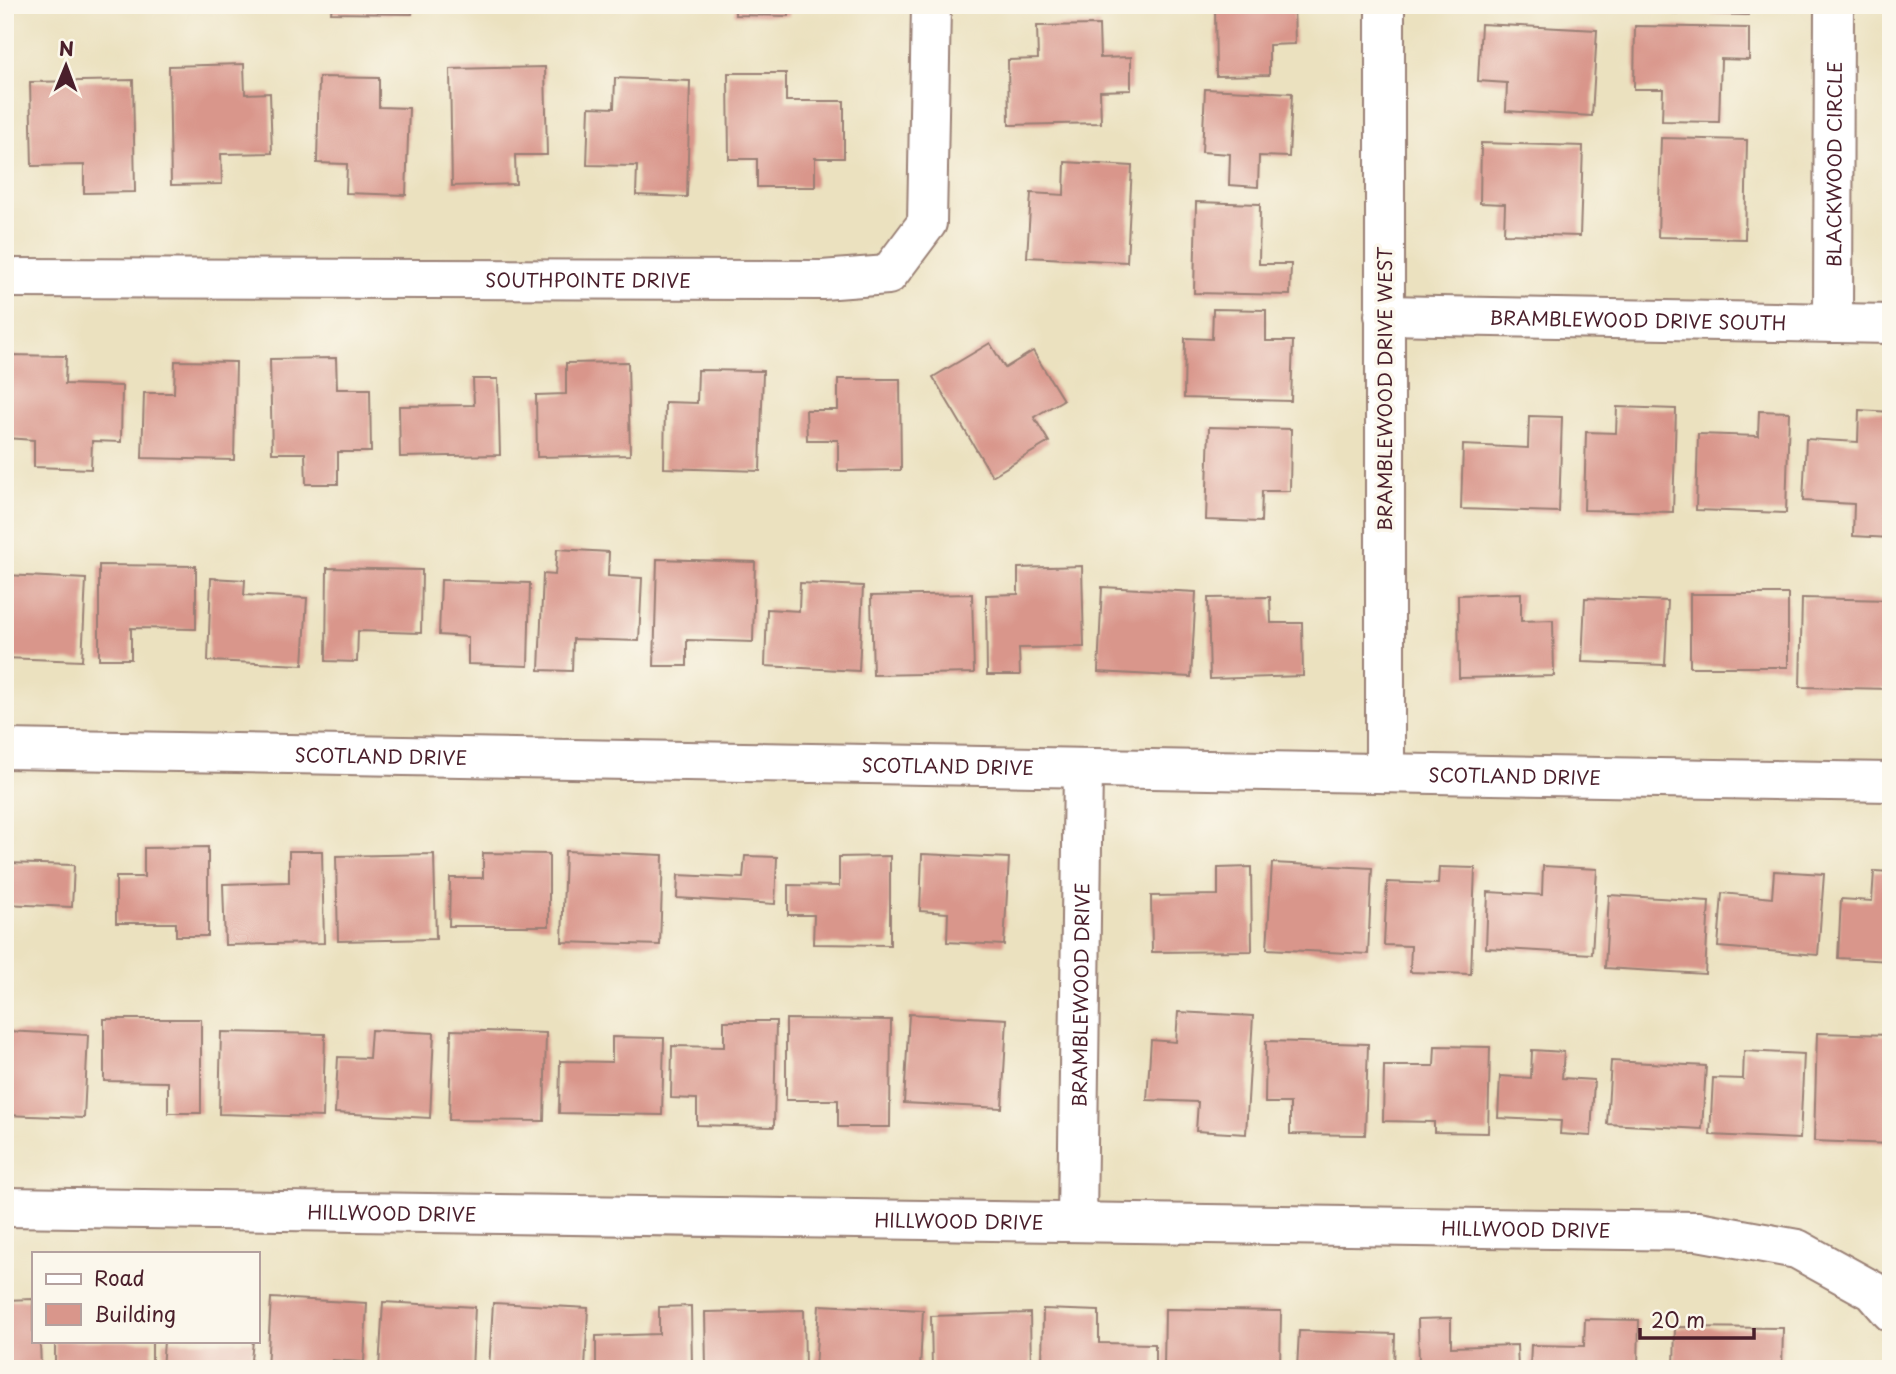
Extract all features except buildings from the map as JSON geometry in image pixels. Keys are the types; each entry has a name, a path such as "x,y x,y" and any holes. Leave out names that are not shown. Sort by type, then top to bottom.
{"street":[{"name":"SOUTHPOINTE DRIVE","path":"5,278 821,280 888,275 926,223 931,5"},
{"name":"BRAMBLEWOOD DRIVE WEST","path":"1385,5 1385,772"},
{"name":"BLACKWOOD CIRCLE","path":"1833,323 1834,5"},
{"name":"BRAMBLEWOOD DRIVE SOUTH","path":"1384,315 1891,324"},
{"name":"SCOTLAND DRIVE","path":"5,750 1891,782"},
{"name":"BRAMBLEWOOD DRIVE","path":"1077,1221 1083,768"},
{"name":"HILLWOOD DRIVE","path":"5,1207 1698,1231 1797,1249 1873,1291 1891,1312"}]}
